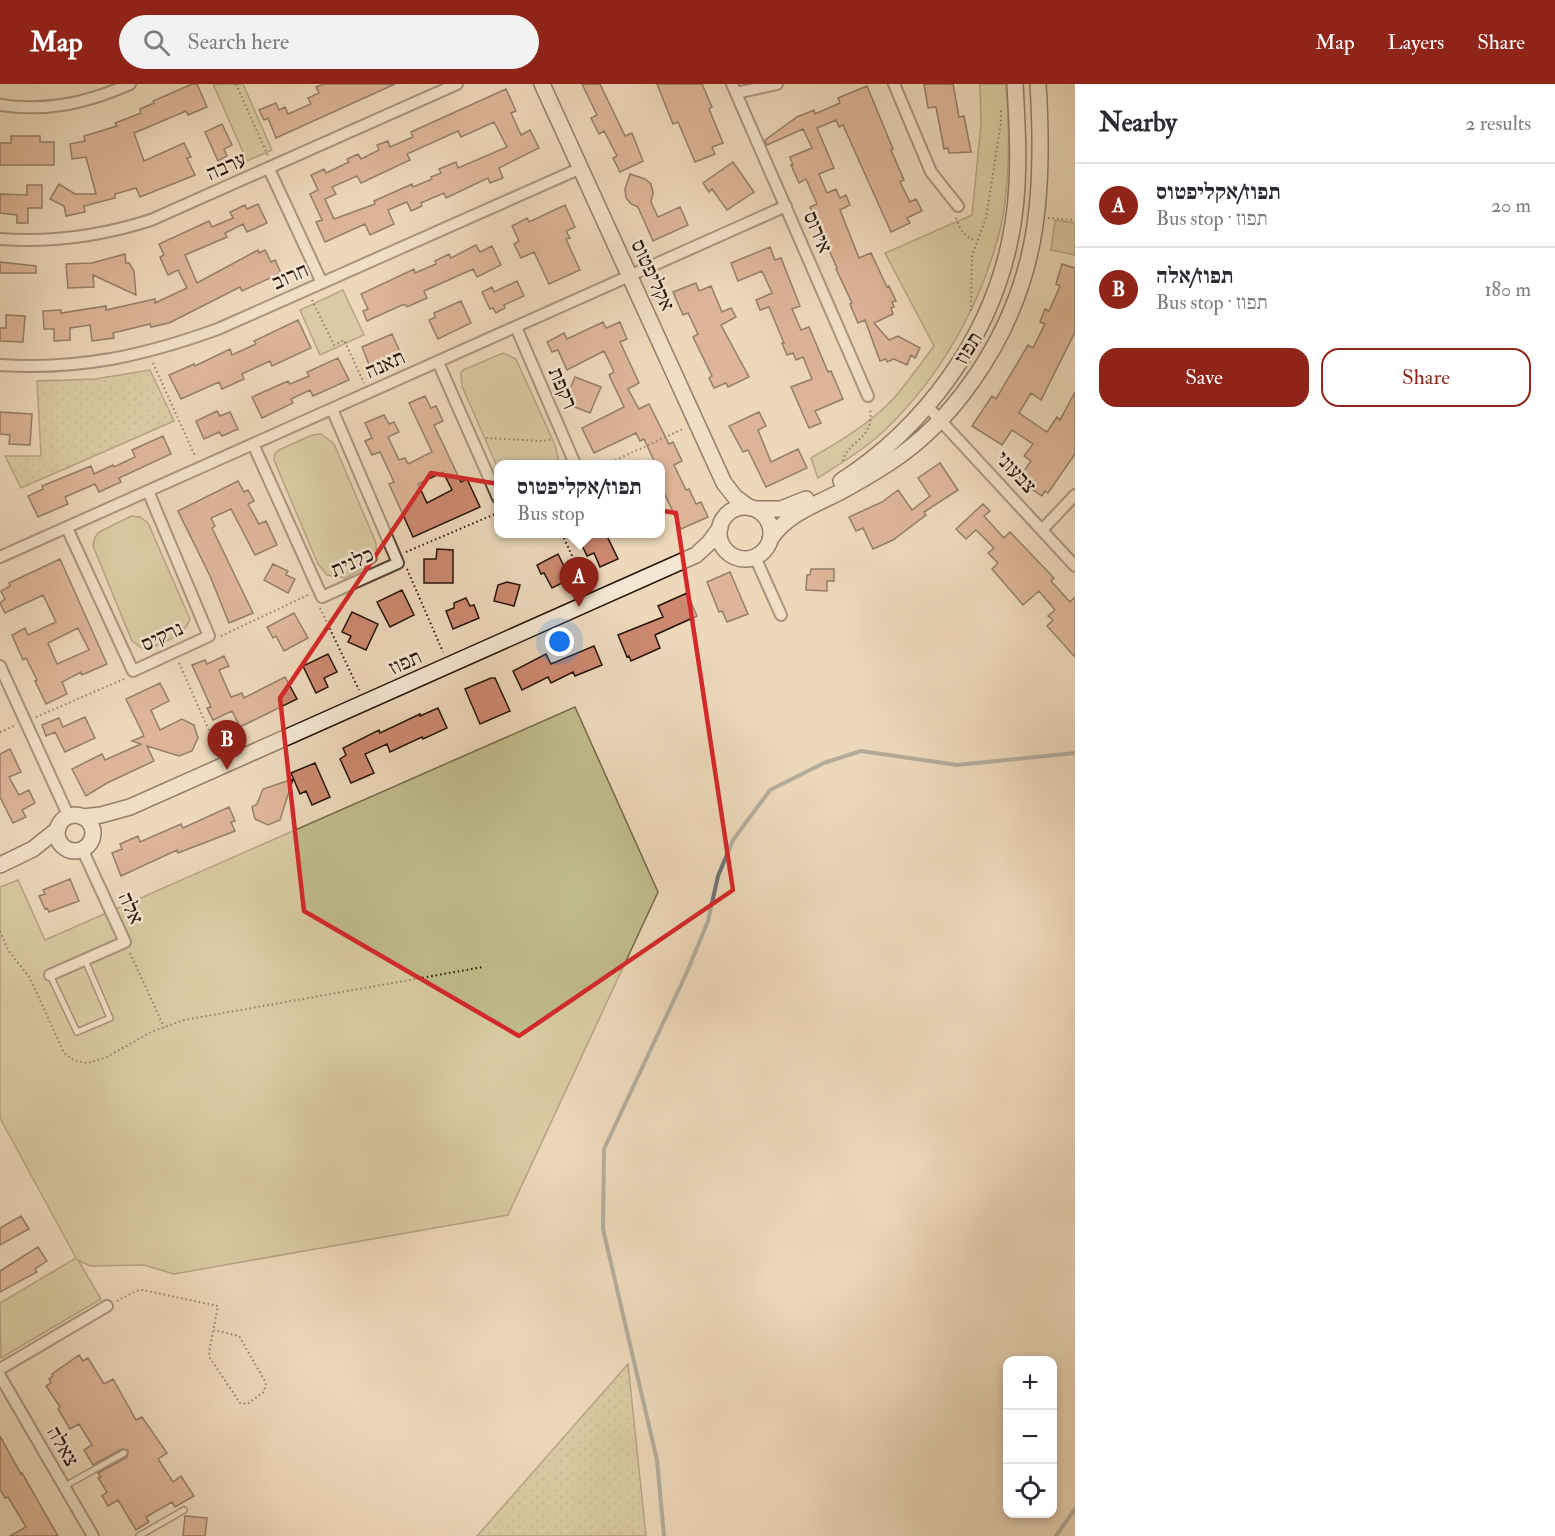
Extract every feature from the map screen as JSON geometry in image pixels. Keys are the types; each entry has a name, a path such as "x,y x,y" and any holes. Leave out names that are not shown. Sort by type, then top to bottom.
{"street":[{"path":"0,105 38,109 59,107 97,98 130,84"},
{"name":"ערבה","path":"0,238 56,240 80,238 118,230 177,210 457,84"},
{"name":"אקליפטוס","path":"542,84 724,483 735,497 753,508"},
{"path":"734,89 777,84"},
{"path":"894,84 931,172 958,206"},
{"name":"תפוז","path":"753,508 771,510 790,507 844,479 885,449 927,406 949,378 971,342 996,292 1011,238 1017,179 1016,84"},
{"name":"תפוז","path":"771,538 782,525 801,512 862,480 898,457 941,420 979,372 1005,327 1026,271 1037,217 1041,148 1038,84"},
{"name":"אירוס","path":"734,89 868,396"},
{"path":"271,168 322,283"},
{"name":"חרוב","path":"0,364 55,366 93,363 148,352 218,329 580,168"},
{"name":"תאנה","path":"0,557 786,207"},
{"name":"רקפת","path":"516,327 573,460"},
{"path":"438,362 494,489"},
{"name":"צבעוני","path":"927,406 1075,566"},
{"name":"כלנית","path":"253,444 321,593 396,560 332,409"},
{"name":"אקליפטוס","path":"720,525 725,506 724,483"},
{"name":"נרקיס","path":"66,528 133,671 209,636 148,491"},
{"path":"1042,530 1075,495"},
{"path":"740,507 753,508 764,515 769,523 771,538 767,548 755,557 745,559 732,555 721,543 720,525 730,511 740,507"},
{"name":"תפוז","path":"75,816 101,815 130,807 696,555 710,543 720,525"},
{"name":"תפוז","path":"696,555 717,553 732,555"},
{"path":"755,557 781,615"},
{"path":"0,666 25,721 75,816 92,826 93,836 88,845 75,849 48,849 22,855"},
{"name":"תפוז","path":"93,836 105,824 130,807"},
{"path":"0,865 47,840 63,820 75,816"},
{"path":"58,829 61,843 75,849"},
{"name":"אלה","path":"50,975 125,942 75,849"},
{"path":"0,1369 106,1306"},
{"name":"צאלה","path":"0,1376 93,1536"}],"lane":[{"path":"50,975 77,1032 110,1018 85,960"},
{"path":"64,1486 124,1453"},
{"path":"139,1536 184,1510"}],"path":[{"path":"236,84 271,168"},
{"path":"971,342 971,264 986,218 1001,122 1001,106"},
{"path":"947,192 960,230 967,238 977,242"},
{"path":"1037,217 1075,220"},
{"path":"307,289 334,345 344,340 368,393"},
{"path":"148,352 200,468"},
{"path":"844,479 843,458 864,436 870,422 868,396"},
{"path":"617,460 696,422"},
{"path":"471,437 544,441 562,434"},
{"path":"449,665 408,570 396,560 494,514"},
{"path":"564,538 593,601"},
{"path":"209,636 218,637 321,593 320,607 365,702"},
{"path":"174,652 224,765"},
{"path":"0,732 128,678 133,671"},
{"path":"0,931 8,950 30,978 64,1053 75,1061 88,1063 106,1057 151,1032 184,1020 483,967"},
{"path":"125,942 164,1027"},
{"path":"106,1306 136,1291 151,1291 219,1306 209,1352 210,1358 240,1403 247,1404 264,1392 266,1383 239,1336 214,1330"}],"highlighted area":[{"path":"431,473 676,513 733,890 519,1036 304,911 280,698"}],"shaded area":[{"path":"213,84 243,84 272,150 247,161"},
{"path":"980,84 1006,84 1008,119 1006,196 1000,230 982,285 956,338 924,387 885,430 853,456 818,478 811,458 855,431 885,407 934,346 885,253 972,215 981,125"},
{"path":"1055,220 1075,223 1075,255 1051,250"},
{"path":"343,290 364,335 320,355 300,310"},
{"path":"503,353 516,359 555,445 558,460 494,460 462,386 461,373 463,370"},
{"path":"150,370 174,421 21,488 5,456 41,456 37,381 95,379"},
{"path":"321,434 334,444 376,543 377,560 345,578 327,575 318,564 274,460 279,450 312,435"},
{"path":"131,516 140,517 148,523 190,619 178,635 143,649 132,641 93,546 99,532"},
{"path":"575,707 658,892 508,1215 174,1274 144,1265 90,1266 78,1260 101,1299 1,1358 0,1303 76,1258 0,1118 0,887 18,880 45,940"},
{"path":"628,1364 646,1536 477,1536"}],"building":[{"path":"192,84 197,84 207,107 188,115 186,111 134,133 144,161 184,143 191,157 187,158 195,175 140,197 136,188 115,194 115,198 84,206 85,212 66,216 64,206 50,199 59,184 75,194 96,194 86,157 72,159 70,144 85,141 84,136 117,126 115,123 141,113 140,109 154,103 153,101"},
{"path":"324,84 395,84 276,138 268,118 264,120 259,110 276,103 279,110 285,107 288,114 311,104 308,98 319,93 316,87"},
{"path":"582,84 600,84 625,136 632,133 643,161 620,172 613,158 617,156 604,131 599,134 591,118 597,115"},
{"path":"657,84 702,84 723,143 712,147 715,154 695,162 678,122 673,124"},
{"path":"924,84 953,84 959,117 964,116 971,152 949,153 948,148 944,149 936,107 928,108"},
{"path":"867,86 904,180 900,182 910,202 916,199 922,211 907,218 910,223 891,232 843,125 839,127 836,120 817,128 834,168 819,174 827,193 836,189 840,198 846,195 850,205 840,210 859,258 871,253 896,301 892,302 893,314 874,323 889,340 898,336 920,348 915,358 911,355 907,365 894,359 887,362 886,359 880,361 865,320 858,323 850,304 852,303 810,207 817,204 806,179 799,183 791,165 793,165 790,157 812,148 803,129 767,145 765,140 797,117 814,110 815,114 840,103 838,98"},
{"path":"506,89 516,111 511,113 521,135 530,130 539,148 499,168 503,178 490,183 488,178 446,198 444,193 421,203 422,206 411,211 407,202 388,210 394,224 370,235 365,224 325,242 316,222 322,220 310,194 318,190 311,175 324,169 326,173 349,162 347,159 358,154 361,159 379,150 377,145 388,141 390,147 413,137 411,132","holes":["494,122 507,147 458,168 456,162 439,169 441,173 431,177 432,179 413,187 412,184 374,201 375,204 334,219 325,199 336,194 332,187 357,176 361,183 410,160 407,154 458,131 461,137"]},
{"path":"222,124 232,145 224,149 227,156 218,161 205,132"},
{"path":"11,136 40,136 40,142 54,142 54,165 0,165 0,143 11,143"},
{"path":"733,162 754,192 727,210 712,189 709,192 703,183"},
{"path":"630,174 645,179 651,184 653,193 651,202 658,217 680,207 688,225 653,241 638,207 626,198 625,189"},
{"path":"27,185 42,185 42,208 28,208 28,223 17,223 17,215 0,213 0,194 27,195"},
{"path":"258,204 267,223 247,232 243,224 225,233 227,237 185,255 197,283 258,250 259,253 265,250 271,262 275,260 281,273 242,291 240,287 169,323 151,327 150,324 113,333 114,338 92,341 90,325 70,328 70,340 54,341 54,329 44,329 43,311 61,310 61,313 106,306 106,310 155,299 155,303 187,288 178,270 168,275 160,257 164,255 159,244 209,221 212,227 233,218 230,212 245,205 247,209"},
{"path":"565,205 575,227 566,231 570,238 566,239 580,270 549,284 534,252 521,258 514,244 519,241 512,226 527,218 529,222"},
{"path":"476,245 480,252 492,246 501,265 477,277 473,269 424,291 427,298 407,307 402,305 367,321 363,311 368,309 361,294 414,269 415,273 436,264 435,261 449,254 451,258"},
{"path":"770,247 775,260 781,258 800,306 792,309 801,330 809,327 828,372 831,371 843,399 815,411 821,423 809,428 791,387 812,379 803,357 796,360 793,353 787,355 769,307 760,310 756,300 772,293 762,271 738,281 731,263"},
{"path":"125,254 126,263 129,263 134,271 136,295 93,275 94,287 68,288 66,264 92,263"},
{"path":"0,262 36,266 36,273 0,273"},
{"path":"1062,264 1075,268 1075,332 1041,400 1031,393 1019,413 1047,432 1057,417 1060,420 1075,392 1075,454 1048,493 1045,491 1042,496 1018,480 1031,461 1024,456 1033,444 1012,430 1002,445 972,426 992,396 996,399 1028,345 1033,348 1045,324 1040,322 1045,309 1049,311 1060,286 1056,284"},
{"path":"517,281 524,296 504,305 505,308 496,313 493,308 490,309 482,292 492,287 494,292"},
{"path":"696,283 699,291 711,286 722,312 731,308 736,317 721,325 749,377 728,387 726,383 714,388 709,378 712,376 693,337 698,334 688,313 683,315 673,292"},
{"path":"461,301 471,323 438,339 429,320 435,317 434,313"},
{"path":"6,315 25,316 23,342 0,341 0,328 6,328"},
{"path":"298,320 311,348 272,366 270,361 242,374 244,379 222,389 219,382 181,399 169,375 194,364 195,366 230,349 232,355 256,344 254,341"},
{"path":"603,322 606,328 620,322 627,339 620,342 639,383 628,389 639,409 649,404 669,444 673,442 682,461 674,465 686,490 689,489 696,504 701,502 708,517 681,529 665,495 665,460 654,460 644,439 640,441 636,433 594,453 582,428 624,407 609,375 614,372 604,351 567,370 558,350 552,352 547,342 564,333 567,339"},
{"path":"392,334 401,354 370,367 362,347"},
{"path":"338,358 349,380 313,396 310,390 291,399 293,403 262,418 252,397 288,381 290,384 309,376 307,372"},
{"path":"575,377 601,387 590,413 572,406 574,401 566,398"},
{"path":"425,396 431,408 436,406 443,421 434,425 461,482 467,479 480,507 413,537 389,484 394,482 380,452 372,455 365,441 372,438 365,423 384,415 389,424 394,422 399,432 388,437 399,460 405,458 408,464 432,452 409,403","holes":["443,472 452,490 427,503 418,484"]},
{"path":"217,411 220,416 230,412 238,429 222,436 219,432 204,439 196,421"},
{"path":"0,412 32,414 30,445 9,444 10,435 0,434"},
{"path":"759,412 766,426 758,430 771,462 798,449 807,468 766,487 748,450 743,452 729,426"},
{"path":"163,436 171,454 119,478 121,482 99,492 95,484 65,497 68,504 38,517 28,496 43,489 42,486 91,466 94,474 113,465 114,467 135,457 132,450"},
{"path":"940,463 958,490 924,512 926,515 893,540 873,549 863,528 856,531 849,517 882,502 898,490 912,510 930,496 918,478"},
{"path":"238,481 244,492 248,490 254,501 248,504 259,524 266,521 277,545 255,555 231,509 211,518 215,526 212,528 253,613 229,623 210,576 178,511"},
{"path":"983,504 990,511 984,516 1004,538 1010,532 1054,578 1051,581 1070,602 1075,597 1075,657 1047,626 1053,620 1048,616 1055,610 1039,591 1023,605 992,569 998,563 988,553 994,548 976,530 966,539 956,529"},
{"path":"587,538 608,538 618,559 600,567 594,553 587,556 580,541"},
{"path":"437,549 453,550 453,583 424,583 424,559 436,559"},
{"path":"558,554 570,579 552,588 537,565"},
{"path":"60,559 107,664 82,675 81,672 62,682 67,694 46,704 35,681 37,680 26,658 23,660 12,635 25,628 28,635 56,622 43,595 5,613 0,603 5,599 1,591 10,586 9,583","holes":["78,628 89,650 57,664 48,643"]},
{"path":"273,564 288,571 286,575 295,579 288,593 264,580"},
{"path":"811,569 834,569 834,581 827,581 827,591 806,590 807,575 810,575"},
{"path":"730,572 748,614 727,622 722,611 719,612 707,582"},
{"path":"507,582 520,585 514,606 494,601 498,585"},
{"path":"402,590 414,615 390,627 377,602"},
{"path":"687,593 697,616 655,635 660,648 631,661 618,635 663,617 658,606"},
{"path":"466,598 470,606 474,605 479,618 453,629 446,611 454,608 454,603"},
{"path":"352,612 378,624 366,650 348,642 351,636 342,632"},
{"path":"294,613 308,638 284,651 276,636 273,638 267,627"},
{"path":"594,646 602,665 575,676 573,672 551,683 548,677 522,690 513,671 546,654 551,664"},
{"path":"328,654 337,672 324,678 328,687 316,693 303,666"},
{"path":"224,656 229,666 219,670 231,697 242,693 244,698 285,677 297,699 240,727 232,711 213,720 207,708 211,707 192,665 205,660 207,664"},
{"path":"495,678 510,711 480,724 465,689"},
{"path":"160,683 169,701 151,710 160,730 182,719 194,725 198,738 192,751 179,756 147,746 154,761 107,783 86,796 72,769 102,754 105,760 141,744 132,741 144,736 126,699"},
{"path":"438,708 447,728 390,752 387,744 365,754 374,773 351,783 340,759 346,755 343,748 379,730 380,733"},
{"path":"85,717 95,738 65,752 55,732 46,736 42,725 59,718 63,727"},
{"path":"10,749 21,772 9,777 19,795 29,790 35,803 22,810 26,817 13,823 0,797 0,754"},
{"path":"315,763 330,797 312,805 306,791 300,794 291,773"},
{"path":"293,779 280,820 268,825 255,819 252,807 257,804 263,789"},
{"path":"229,807 235,821 231,822 235,831 178,853 177,850 121,876 112,853 122,849 120,844 138,836 140,842 181,824 183,828"},
{"path":"70,879 79,901 49,912 47,908 45,909 39,896 45,894 43,890"},
{"path":"21,1216 29,1229 0,1245 0,1228"},
{"path":"38,1247 47,1261 35,1269 37,1272 0,1292 0,1271"},
{"path":"79,1355 83,1361 88,1358 104,1384 113,1379 136,1420 142,1417 167,1453 158,1459 173,1482 181,1476 194,1496 175,1507 172,1502 146,1517 149,1522 136,1530 118,1500 108,1506 102,1496 107,1492 98,1478 101,1477 98,1473 127,1457 128,1450 122,1449 93,1465 84,1450 92,1445 79,1424 70,1429 58,1409 60,1407 46,1386 51,1383 49,1379 53,1376 52,1374"},
{"path":"0,1436 58,1536 10,1536 26,1527 8,1497 5,1498 0,1489"},
{"path":"185,1516 207,1518 205,1536 183,1536"}],"waterway":[{"path":"664,1536 657,1460 603,1229 604,1149 687,972 708,921 718,876 733,840 770,790 824,763 861,751 957,765 1075,753"},
{"path":"1056,1536 1075,1509"}],"place":[{"name":"תפוז/אקליפטוס","path":"579,607"},
{"name":"תפוז/אלה","path":"227,770"}]}
